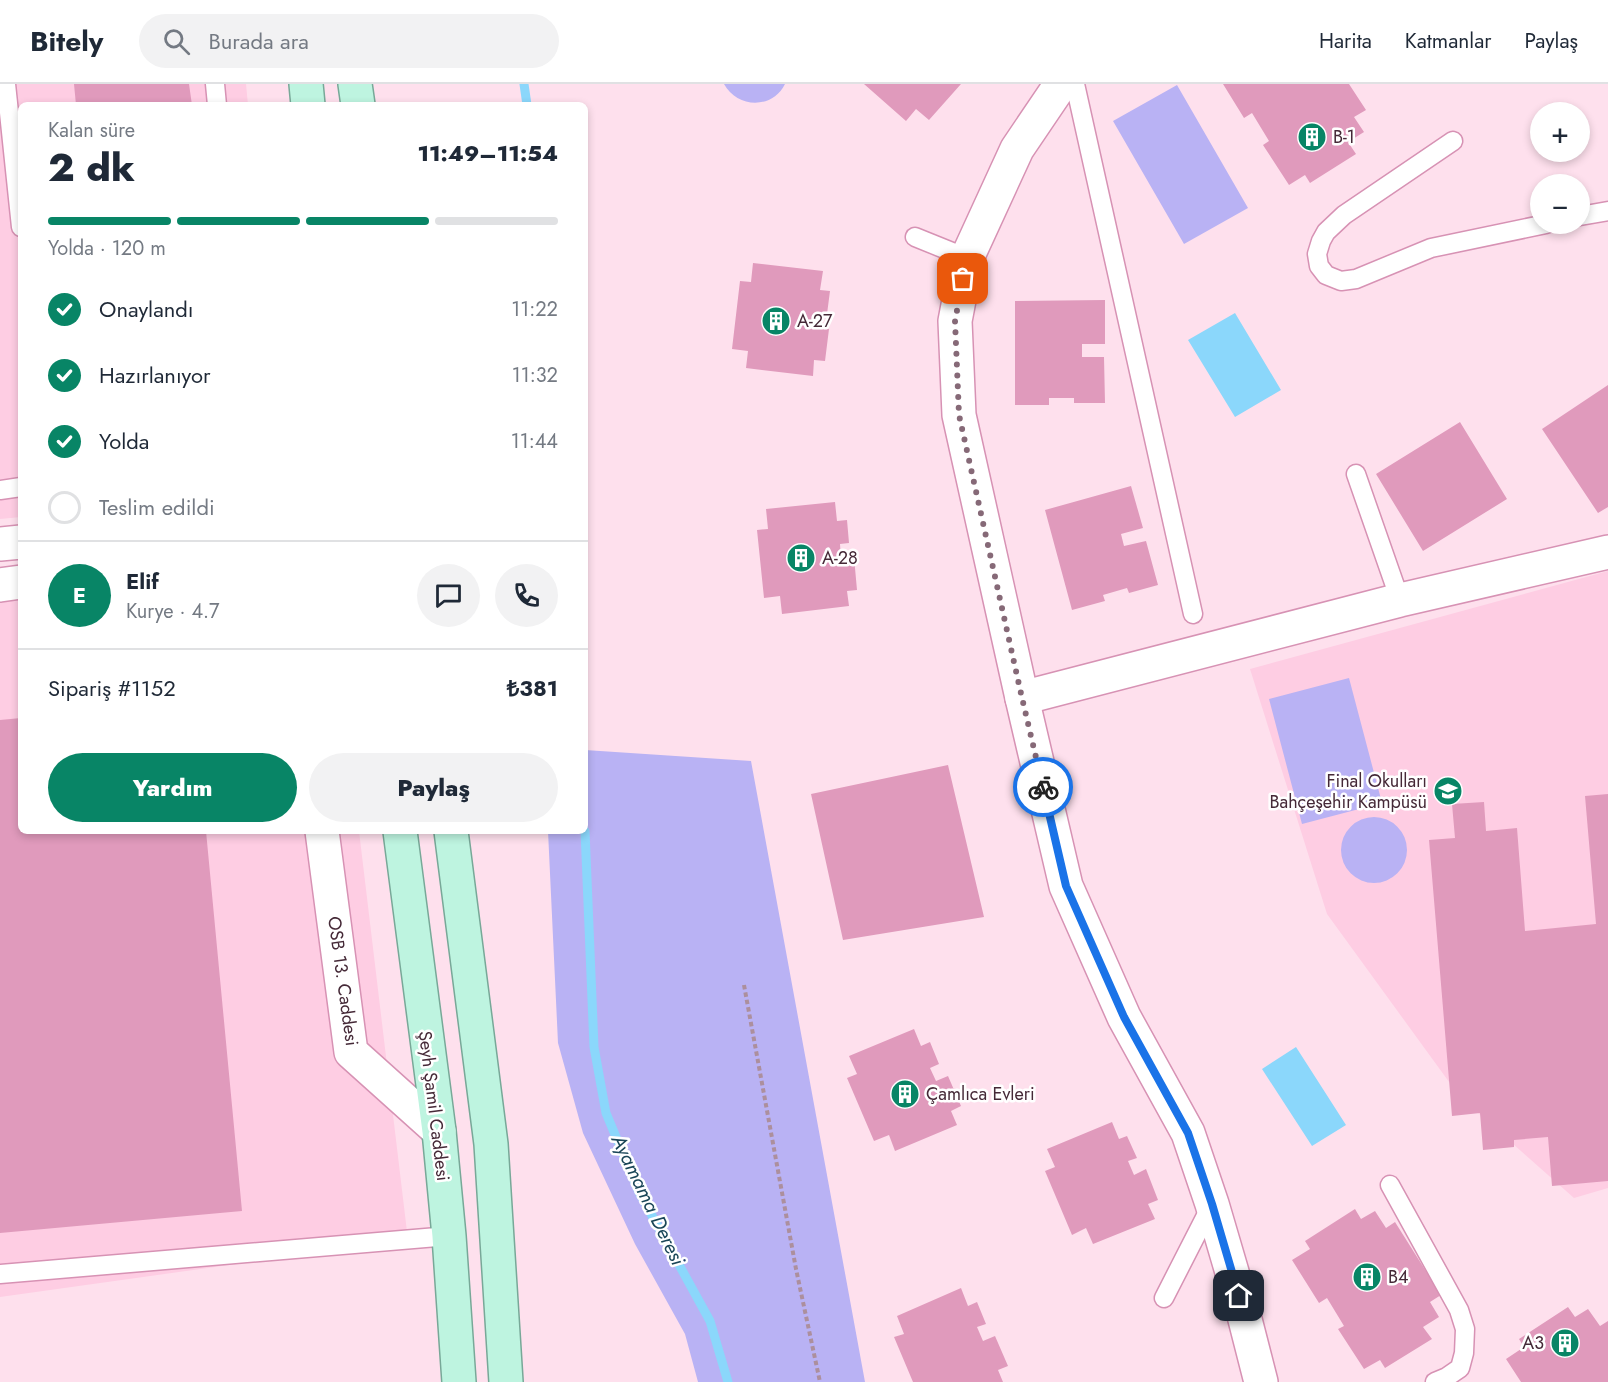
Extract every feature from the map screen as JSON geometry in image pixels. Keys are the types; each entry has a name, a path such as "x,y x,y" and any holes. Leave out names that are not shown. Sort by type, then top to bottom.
{"main road":[{"path":"306,84 308,102"},
{"path":"355,84 358,102"},
{"name":"Şeyh Şamil Caddesi","path":"400,834 439,1131 459,1382"},
{"path":"451,834 491,1144 506,1382"}],"street":[{"path":"1062,84 1017,149 967,258 955,321 959,415 1066,886 1124,1017 1188,1133 1239,1296 1261,1382"},
{"path":"0,544 18,542"},
{"path":"1022,698 1400,600 1608,552"},
{"path":"0,585 18,582"},
{"name":"OSB 13. Caddesi","path":"322,834 351,1052 439,1131"}],"lane":[{"path":"6,84 18,198"},
{"path":"215,84 217,102"},
{"path":"1075,84 1193,614"},
{"path":"1452,141 1344,215 1326,232 1317,254 1319,266 1326,275 1341,281 1356,279 1431,248 1530,227"},
{"path":"1590,214 1608,210"},
{"path":"915,237 967,258"},
{"path":"1356,474 1400,600"},
{"path":"0,490 18,487"},
{"path":"1390,1185 1459,1310 1465,1329 1464,1353 1460,1368 1435,1382"},
{"path":"1164,1298 1212,1204"},
{"path":"0,1274 449,1236"}],"path":[{"path":"744,985 796,1269 820,1382"}],"shaded area":[{"path":"0,84 246,84 248,102 18,102 18,517 0,519"},
{"path":"724,84 785,84 772,98 754,103 737,98"},
{"path":"1177,85 1248,208 1184,244 1113,121"},
{"name":"Final Okulları Bahçeşehir Kampüsü","path":"1608,571 1608,1188 1574,1198 1460,1097 1327,914 1250,669"},
{"path":"18,595 18,834 359,834 408,1240 0,1297 0,597"},
{"path":"1349,678 1382,803 1302,824 1269,699"},
{"path":"588,750 751,761 865,1382 698,1382 685,1334 635,1244 583,1133 558,1043 548,834 588,834"},
{"path":"1367,817 1381,817 1393,822 1402,831 1407,850 1405,863 1398,874 1381,883 1367,883 1355,878 1346,869 1341,857 1341,843 1346,831 1355,822"}],"water":[{"path":"1235,313 1281,390 1235,417 1188,340"},
{"path":"1296,1047 1346,1125 1312,1146 1262,1069"}],"building":[{"path":"74,84 189,84 192,102 76,102"},
{"path":"864,84 961,84 929,120 916,109 906,121"},
{"name":"B-1","path":"1223,84 1349,84 1366,110 1354,117 1364,132 1348,142 1356,154 1310,183 1305,175 1289,185 1263,145 1269,141 1252,113 1244,118"},
{"name":"A-27","path":"753,263 823,271 820,290 830,291 827,314 818,313 816,328 829,329 825,361 814,360 813,376 746,368 748,351 732,349 740,281 751,282"},
{"path":"1105,300 1105,344 1082,344 1082,357 1104,357 1105,403 1074,403 1074,398 1049,398 1049,405 1015,405 1015,301"},
{"path":"1608,385 1608,507 1598,513 1542,429"},
{"path":"1460,422 1507,499 1423,551 1376,474"},
{"path":"1131,486 1143,528 1121,534 1124,546 1146,541 1158,585 1129,593 1127,588 1103,595 1105,601 1072,610 1045,510"},
{"name":"A-28","path":"835,502 837,521 847,520 849,543 840,544 841,559 854,557 857,590 847,591 849,606 782,614 780,596 764,598 757,530 768,529 766,509"},
{"path":"18,718 18,834 206,834 242,1211 0,1233 0,720"},
{"path":"948,765 984,917 843,940 811,794"},
{"path":"1608,794 1608,1181 1552,1186 1548,1137 1514,1140 1514,1147 1483,1150 1480,1113 1452,1116 1429,840 1455,838 1452,804 1484,802 1486,831 1517,828 1525,931 1596,924 1585,796"},
{"name":"Çamlıca Evleri","path":"914,1029 921,1046 930,1042 939,1064 930,1068 936,1081 948,1076 961,1106 951,1111 957,1125 895,1151 889,1135 874,1141 847,1078 857,1074 849,1056"},
{"name":"Çamlıca Evleri","path":"1112,1122 1119,1139 1127,1136 1137,1158 1128,1161 1134,1175 1146,1169 1158,1200 1148,1204 1155,1219 1093,1244 1086,1228 1072,1235 1045,1171 1055,1167 1047,1149"},
{"name":"B4","path":"1355,1209 1361,1219 1375,1211 1386,1228 1395,1222 1441,1295 1430,1302 1439,1317 1423,1327 1432,1339 1385,1368 1380,1360 1364,1369 1338,1329 1344,1326 1327,1298 1319,1303 1292,1260 1310,1249 1305,1241"},
{"path":"961,1288 968,1306 977,1302 986,1324 977,1327 983,1341 995,1336 1008,1366 998,1370 1003,1382 913,1382 894,1337 904,1334 897,1316"},
{"name":"A3","path":"1568,1307 1575,1317 1588,1309 1600,1326 1608,1321 1608,1382 1521,1382 1506,1359 1524,1347 1519,1339"}],"waterway":[{"name":"Ayamama Deresi","path":"524,84 527,102"},
{"name":"Ayamama Deresi","path":"585,834 594,1047 606,1113 639,1192 710,1321 728,1382"}],"way so far":[{"path":"963,279 955,321 959,415 1043,787"}],"place":[{"name":"B-1","path":"1312,137"},
{"name":"A-27","path":"776,321"},
{"name":"A-28","path":"801,558"},
{"name":"Final Okulları Bahçeşehir Kampüsü","path":"1448,791"},
{"name":"Çamlıca Evleri","path":"905,1094"},
{"name":"B4","path":"1367,1277"},
{"name":"A3","path":"1565,1343"}],"route":[{"path":"1043,787 1066,886 1124,1017 1188,1133 1239,1296"}]}
